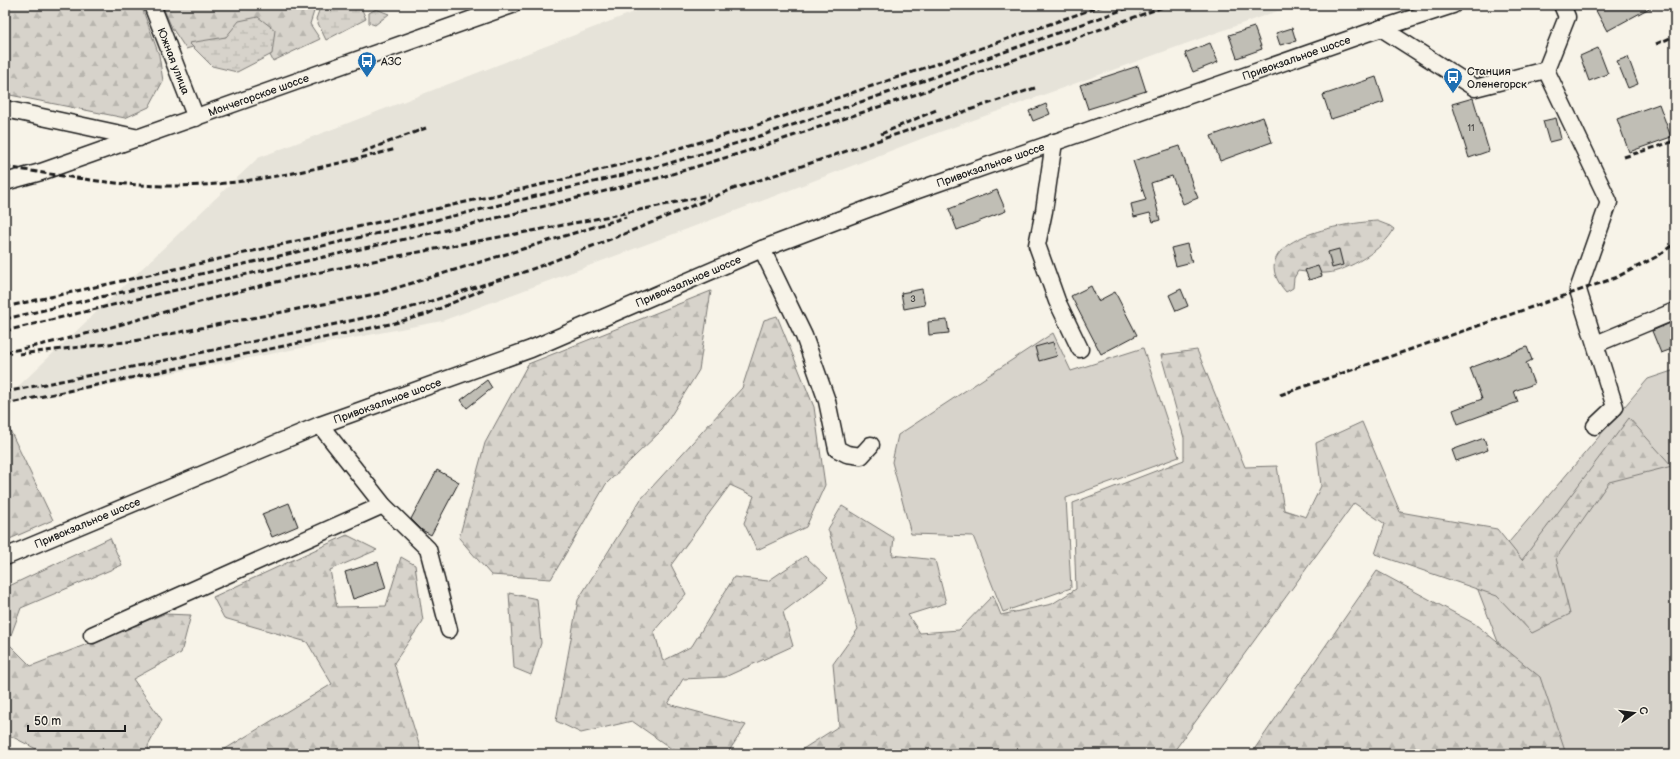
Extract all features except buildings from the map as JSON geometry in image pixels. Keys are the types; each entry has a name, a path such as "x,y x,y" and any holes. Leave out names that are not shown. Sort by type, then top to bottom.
{"street":[{"name":"Южная улица","path":"152,5 196,118"},
{"name":"Мончегорское шоссе","path":"5,182 40,172 139,138 512,5"},
{"name":"Привокзальное шоссе","path":"5,557 320,425 531,349 762,250 915,191 1381,28 1453,5"},
{"path":"1562,5 1567,17 1546,70 1609,202 1578,290 1615,407 1595,426"},
{"path":"1381,28 1475,88 1546,70"},
{"path":"5,109 139,138"},
{"path":"1054,142 1044,211 1037,245 1057,301 1080,349"},
{"path":"762,250 804,336 827,401 838,449 847,454 861,456 871,445"},
{"path":"1596,344 1675,311"},
{"path":"320,425 383,505 428,549 449,630"},
{"path":"92,635 383,505"}],"shaded area":[{"path":"652,5 1294,5 926,137 772,197 442,321 5,405 5,399 258,158"}],"green space":[{"path":"5,5 141,5 159,55 163,81 149,107 125,118 5,94"},
{"path":"162,5 316,5 310,24 320,39 273,61 256,28 186,49 172,28"},
{"path":"321,5 360,5 366,19 326,40 316,19"},
{"path":"376,9 389,14 375,25 369,23 369,13"},
{"path":"258,17 275,30 272,54 237,72 212,66 189,43 226,37 239,21"},
{"path":"1377,221 1394,229 1383,244 1354,264 1335,272 1319,273 1298,271 1294,278 1293,288 1286,292 1275,274 1276,259 1285,247 1302,237 1321,230 1342,225"},
{"path":"711,291 699,370 662,430 606,484 551,579 491,575 459,538 485,443 528,364"},
{"path":"777,316 814,407 825,485 806,527 757,550 744,523 754,496 730,485 671,565 686,594 654,631 663,661 692,646 734,577 768,581 805,556 828,578 783,612 793,646 725,677 683,679 668,704 746,725 727,754 679,754 632,721 581,733 556,721 578,600 641,499 742,388 764,320"},
{"path":"1053,333 1071,371 1143,348 1179,457 1066,498 1071,588 1003,612 973,536 911,534 892,462 898,435"},
{"path":"1197,350 1245,467 1277,466 1284,510 1306,517 1321,486 1316,443 1362,422 1400,512 1497,529 1522,560 1629,418 1672,466 1609,482 1556,558 1570,614 1532,633 1497,596 1375,554 1385,524 1354,503 1172,754 795,754 839,726 833,664 858,629 828,529 842,506 894,538 892,555 935,560 946,603 908,615 920,633 959,630 993,595 1001,615 1052,604 1076,589 1073,503 1184,460 1184,438 1161,355"},
{"path":"1675,370 1675,754 1541,754 1475,582 1648,379"},
{"path":"5,424 7,424 53,520 5,541"},
{"path":"347,535 377,550 330,570 337,607 386,606 401,557 415,565 423,621 394,663 422,754 217,754 332,684 307,642 224,618 213,597"},
{"path":"110,538 122,565 21,608 8,643 31,666 164,614 191,615 181,653 133,679 162,720 148,746 150,754 46,754 5,733 5,588"},
{"path":"1377,571 1475,624 1540,677 1566,754 1251,754"},
{"path":"509,593 537,599 541,643 531,675 514,668"}],"railway":[{"path":"5,307 561,180 631,162 746,129 1104,5"},
{"path":"5,319 466,213 660,166 751,139 917,83 1136,5"},
{"path":"5,331 158,294 468,225 662,177 754,149 920,93 1169,5"},
{"path":"1656,44 1675,36"},
{"path":"5,392 152,363 406,309 527,271 624,234 733,189 1035,88"},
{"path":"881,134 936,110"},
{"path":"362,152 426,128"},
{"path":"1624,157 1675,141"},
{"path":"5,167 87,180 149,186 199,185 228,183 284,175 396,149"},
{"path":"5,352 71,338 268,284 378,260 598,218 708,195"},
{"path":"19,354 134,341 380,293 626,217"},
{"path":"1280,395 1615,278 1658,256 1675,243"},
{"path":"5,404 395,323 427,314 484,289"}],"place":[{"name":"АЗС","path":"367,78"},
{"name":"Станция Оленегорск","path":"1453,94"}]}
